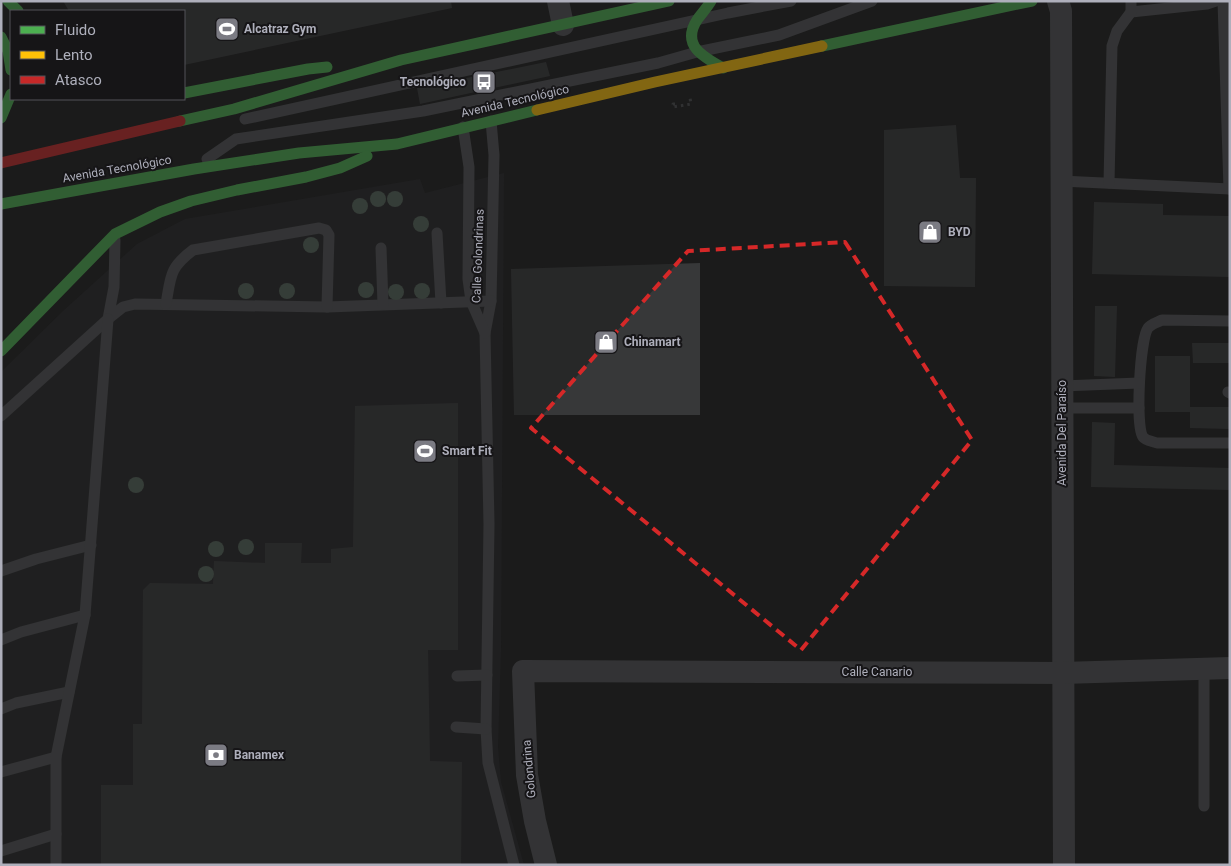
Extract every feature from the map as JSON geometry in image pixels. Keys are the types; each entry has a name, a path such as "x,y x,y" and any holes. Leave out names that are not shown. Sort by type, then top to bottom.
{"main road":[{"path":"8,1 17,10"},
{"path":"1,163 234,109 401,60 669,1"},
{"path":"711,1 696,21 692,30 692,42 696,52 723,68"},
{"name":"Avenida Tecnológico","path":"1,204 194,169 299,153 397,144 655,82 1032,1"},
{"path":"1,37 8,52 10,64"},
{"path":"185,93 308,69 401,60"},
{"path":"1,118 10,96"},
{"path":"1,351 115,234 160,212 191,201 340,168 397,144"}],"street":[{"path":"558,1 563,24"},
{"name":"Avenida Del Paraíso","path":"1058,1 1061,11 1064,865"},
{"name":"Calle Canario","path":"523,671 1062,673 1230,668"},
{"name":"Golondrina","path":"523,671 527,775 535,821 546,865"}],"lane":[{"path":"197,118 234,121 791,1"},
{"path":"194,169 236,139 423,111 658,63 696,52 779,36 872,1"},
{"path":"1109,183 1112,46 1117,31 1131,6 1207,4 1216,1"},
{"path":"1061,181 1230,189 1223,1"},
{"name":"Calle Golondrinas","path":"485,333 491,301 494,155 491,121"},
{"name":"Calle Golondrinas","path":"463,127 469,167 468,279 471,301 485,333"},
{"path":"166,304 172,272 179,261 193,250 319,228 326,230 330,235 327,307"},
{"path":"437,233 441,303"},
{"path":"56,865 56,757 85,615 108,319 114,287 115,234"},
{"path":"381,248 383,304"},
{"path":"1,416 108,319 123,307 134,304 327,307 491,301"},
{"path":"1230,321 1162,320 1155,323 1148,328 1144,338 1139,383 1141,433 1146,440 1157,443 1230,443"},
{"path":"485,333 489,524 486,729 488,763 514,865"},
{"path":"1062,386 1139,383"},
{"path":"1062,408 1139,408"},
{"path":"1,571 36,559 91,546"},
{"path":"1,640 21,632 85,615"},
{"path":"1204,669 1204,806"},
{"path":"457,676 487,675"},
{"path":"1,709 69,692"},
{"path":"456,727 486,729"},
{"path":"1,772 56,757"},
{"path":"1,851 56,834"}],"path":[{"path":"686,102 673,104 673,107 691,104"}],"highlighted area":[{"path":"845,242 972,440 801,650 531,428 688,251"}],"shaded area":[{"path":"504,173 501,649 498,747 501,782 524,865 1,865 1,372 63,311 137,244 185,219 420,179 425,193"}],"building":[{"path":"63,1 451,1 452,8 185,65 185,10 68,10"},
{"name":"Tecnológico","path":"546,62 550,76 420,104 417,88"},
{"name":"BYD","path":"956,125 960,178 976,178 975,287 884,286 884,130"},
{"path":"1094,202 1163,204 1163,215 1230,216 1230,277 1092,274"},
{"name":"Chinamart","path":"700,263 700,415 514,415 511,269"},
{"path":"1095,306 1117,306 1115,377 1094,376"},
{"path":"1192,343 1230,343 1230,363 1193,363"},
{"path":"1155,356 1190,356 1190,407 1230,407 1230,429 1190,428 1190,412 1155,412"},
{"path":"458,403 458,650 428,650 430,761 462,762 461,865 101,865 101,785 133,785 133,724 142,724 143,590 150,583 213,584 214,561 265,563 265,543 302,543 301,563 331,563 331,549 353,547 355,406"},
{"path":"1092,422 1115,423 1114,465 1230,468 1230,490 1091,487"}],"traffic: fast":[{"path":"8,1 17,10"},
{"path":"180,121 234,109 401,60 669,1"},
{"path":"711,1 697,20 693,29 693,43 702,55 723,68"},
{"path":"822,46 1032,1"},
{"path":"1,37 8,51 10,64"},
{"path":"185,93 327,67"},
{"path":"1,118 10,96"},
{"path":"1,204 194,169 299,153 397,144 537,110"},
{"path":"1,351 115,234 160,212 191,201 306,177 340,168 367,156"}],"traffic: slow":[{"path":"537,110 822,46"}],"traffic: jam":[{"path":"1,163 180,121"}],"place":[{"name":"Alcatraz Gym","path":"227,29"},
{"name":"Tecnológico","path":"484,82"},
{"name":"BYD","path":"930,232"},
{"name":"Chinamart","path":"606,342"},
{"name":"Smart Fit","path":"425,451"},
{"name":"Banamex","path":"216,755"}]}
